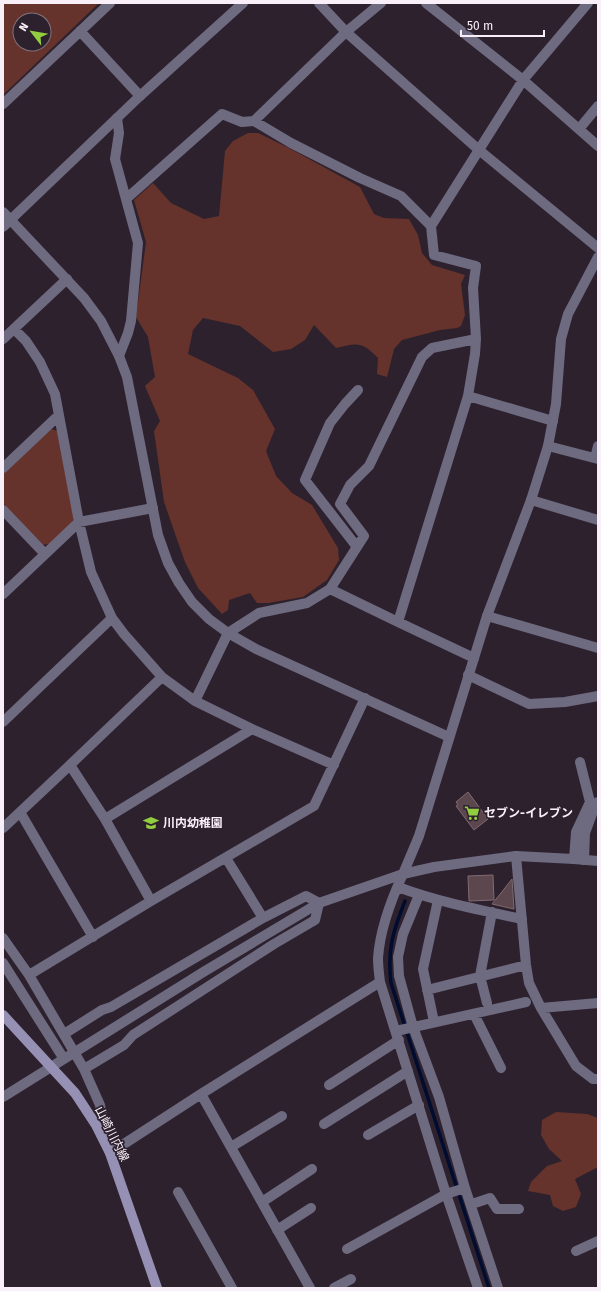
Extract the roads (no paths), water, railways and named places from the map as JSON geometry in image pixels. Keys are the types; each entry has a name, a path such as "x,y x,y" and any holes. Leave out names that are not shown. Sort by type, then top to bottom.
{"main road":[{"name":"山崎川内線","path":"3,1016 75,1093 96,1125 110,1153 157,1288"}],"street":[{"path":"3,104 110,3"},
{"path":"7,223 140,96 242,3"},
{"path":"319,3 346,32 479,150 598,248"},
{"path":"254,121 346,32 381,3"},
{"path":"426,3 523,80 598,146"},
{"path":"398,622 468,396 476,354 473,288 476,266 434,255 431,226 523,80 588,3"},
{"path":"80,31 140,96"},
{"path":"579,129 598,106"},
{"path":"126,199 222,114 242,122 254,121 291,144 360,178 401,196 431,226"},
{"path":"117,118 119,133 115,159 138,243 131,321 119,356"},
{"path":"3,212 7,223 67,279 84,298 101,321 119,356 127,377 162,549 179,583 192,602 208,619 228,633 256,649 449,737"},
{"path":"478,1288 446,1194 380,982 378,958 382,934 390,903 404,874 419,836 487,616 531,500 548,446 556,404 561,339 568,314 598,257"},
{"path":"3,339 67,279"},
{"path":"14,328 26,341 45,372 55,394 79,522 91,572 112,618 162,677 195,701 252,729 334,765"},
{"path":"195,701 228,633 259,613 307,603 330,589 364,536 340,504 350,485 369,466 422,357 432,348 476,339"},
{"path":"357,547 305,480 330,423 344,404 358,390"},
{"path":"468,396 553,421"},
{"path":"3,468 58,416"},
{"path":"548,446 596,459 598,446"},
{"path":"531,500 598,520"},
{"path":"3,594 79,522 154,508"},
{"path":"3,510 45,554"},
{"path":"330,589 474,658"},
{"path":"487,616 598,648"},
{"path":"3,722 112,618"},
{"path":"468,675 529,704 566,702 598,696"},
{"path":"3,828 162,677"},
{"path":"29,975 151,901 314,806 365,698"},
{"path":"105,819 252,729"},
{"path":"579,859 576,832 590,802 580,762"},
{"path":"70,765 105,819 151,901"},
{"path":"579,859 585,833 596,803 598,802"},
{"path":"20,812 93,936"},
{"path":"516,856 529,983 541,1008 576,1066 593,1079 598,1079"},
{"path":"3,1097 204,971 319,903 404,874 434,867 516,856 597,860"},
{"path":"226,858 263,918"},
{"path":"398,887 438,900 522,919"},
{"path":"419,895 403,934 398,957 399,976 413,1027 439,1097 498,1288"},
{"path":"64,1034 102,1010 111,1007 263,918 306,896 319,903"},
{"path":"434,1022 423,969 438,900"},
{"path":"84,1069 124,1045 133,1035 274,944 315,920 319,903"},
{"path":"488,1003 480,976 492,912"},
{"path":"3,938 29,975 84,1069 100,1105 110,1153 380,982"},
{"path":"3,963 64,1059"},
{"path":"427,990 526,965"},
{"path":"329,1085 397,1036 413,1027 526,1002"},
{"path":"541,1008 598,1003"},
{"path":"474,1014 502,1068"},
{"path":"324,1124 408,1071"},
{"path":"201,1094 310,1288"},
{"path":"368,1135 419,1105"},
{"path":"231,1147 282,1116"},
{"path":"262,1202 312,1169"},
{"path":"347,1249 446,1194 466,1188"},
{"path":"178,1192 232,1288"},
{"path":"472,1204 490,1198 497,1209 519,1209"},
{"path":"277,1230 311,1208"},
{"path":"576,1251 598,1241"},
{"path":"334,1288 351,1279"}],"waterway":[{"path":"405,901 392,941 390,960 391,983 489,1288"}],"place":[{"name":"セブン-イレブン","path":"472,813"},
{"name":"川内幼稚園","path":"151,823"}]}
